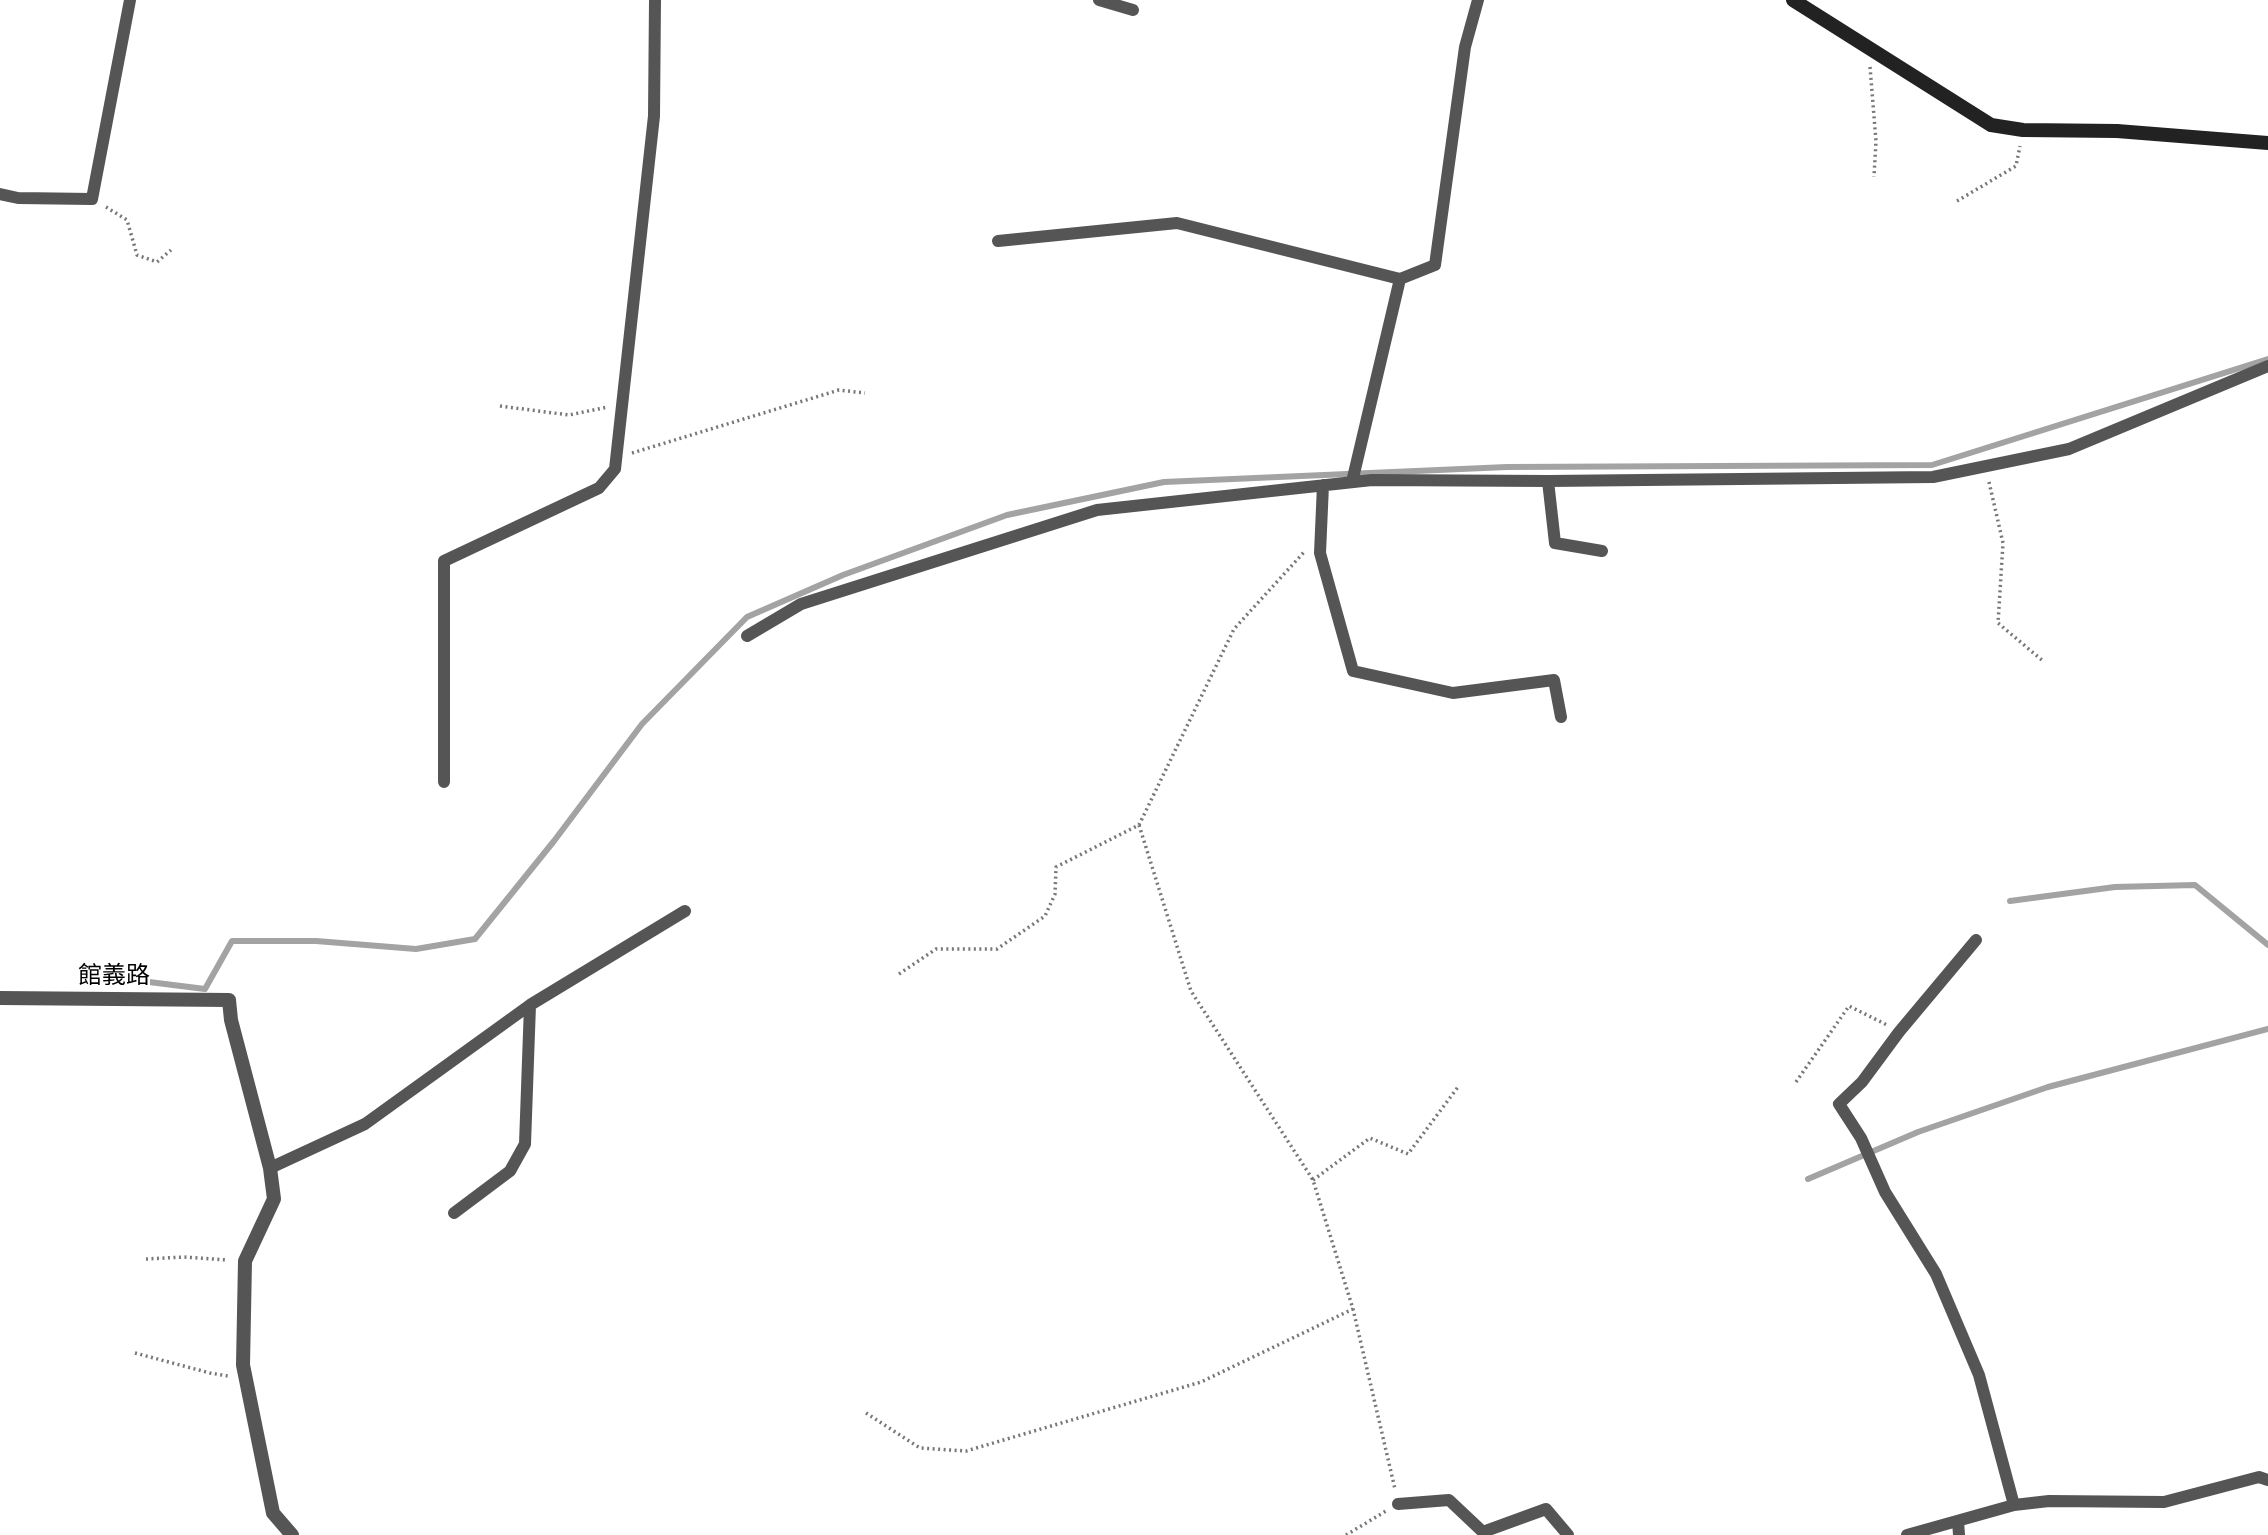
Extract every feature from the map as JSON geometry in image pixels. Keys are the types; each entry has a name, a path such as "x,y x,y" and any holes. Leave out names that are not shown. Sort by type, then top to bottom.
{"street":[{"path":"1793,0 1991,125 2023,130 2117,131 2268,143"},
{"name":"館義路","path":"0,998 229,1000 231,1020 270,1168"},
{"path":"270,1168 274,1199 245,1261 243,1365 273,1513 292,1535"}],"lane":[{"path":"0,194 18,198 92,198 130,0"},
{"path":"444,782 444,561 599,488 615,469 654,116 655,0"},
{"path":"1099,0 1133,10"},
{"path":"998,241 1177,223 1400,279 1435,265 1465,47 1478,0"},
{"path":"1352,482 1400,279"},
{"path":"747,636 800,604 1097,510 1372,480 1933,477 2068,449 2268,366"},
{"path":"1548,481 1555,543 1602,551"},
{"path":"1323,485 1320,553 1353,671 1453,694 1554,680 1561,717"},
{"path":"270,1168 365,1124 530,1005 685,911"},
{"path":"1976,940 1899,1032 1862,1082 1839,1104 1861,1138 1885,1192 1936,1274 1979,1375 2014,1504"},
{"path":"454,1213 510,1171 525,1144 530,1005"},
{"path":"1907,1535 2014,1504 2049,1501 2164,1502 2259,1477 2268,1480"},
{"path":"1398,1504 1449,1500 1482,1534 1546,1508 1568,1535"},
{"path":"1958,1521 1959,1535"}],"path":[{"path":"1868,47 1876,141 1874,177"},
{"path":"1957,201 2016,166 2023,130"},
{"path":"92,198 127,220 137,255 157,262 171,250"},
{"path":"617,458 839,390 865,393"},
{"path":"500,406 569,415 623,403"},
{"path":"1985,467 2003,543 1998,622 2043,661"},
{"path":"899,974 936,949 997,949 1045,916 1055,894 1056,867 1139,825 1234,629 1321,534"},
{"path":"1139,825 1191,990 1313,1180 1353,1309 1398,1504 1346,1535"},
{"path":"1796,1082 1849,1006 1899,1032"},
{"path":"1313,1180 1370,1138 1408,1154 1458,1087"},
{"path":"146,1259 184,1257 245,1261"},
{"path":"866,1413 920,1448 966,1451 1201,1382 1353,1309"},
{"path":"135,1353 210,1373 246,1378"}],"waterway":[{"path":"149,982 205,989 232,941 316,941 416,949 475,939 554,841 642,724 747,617 843,575 1007,515 1164,482 1507,467 1932,465 2268,359"},
{"path":"2010,901 2115,887 2195,885 2268,945"},
{"path":"1808,1179 1918,1132 2048,1087 2268,1029"}]}
